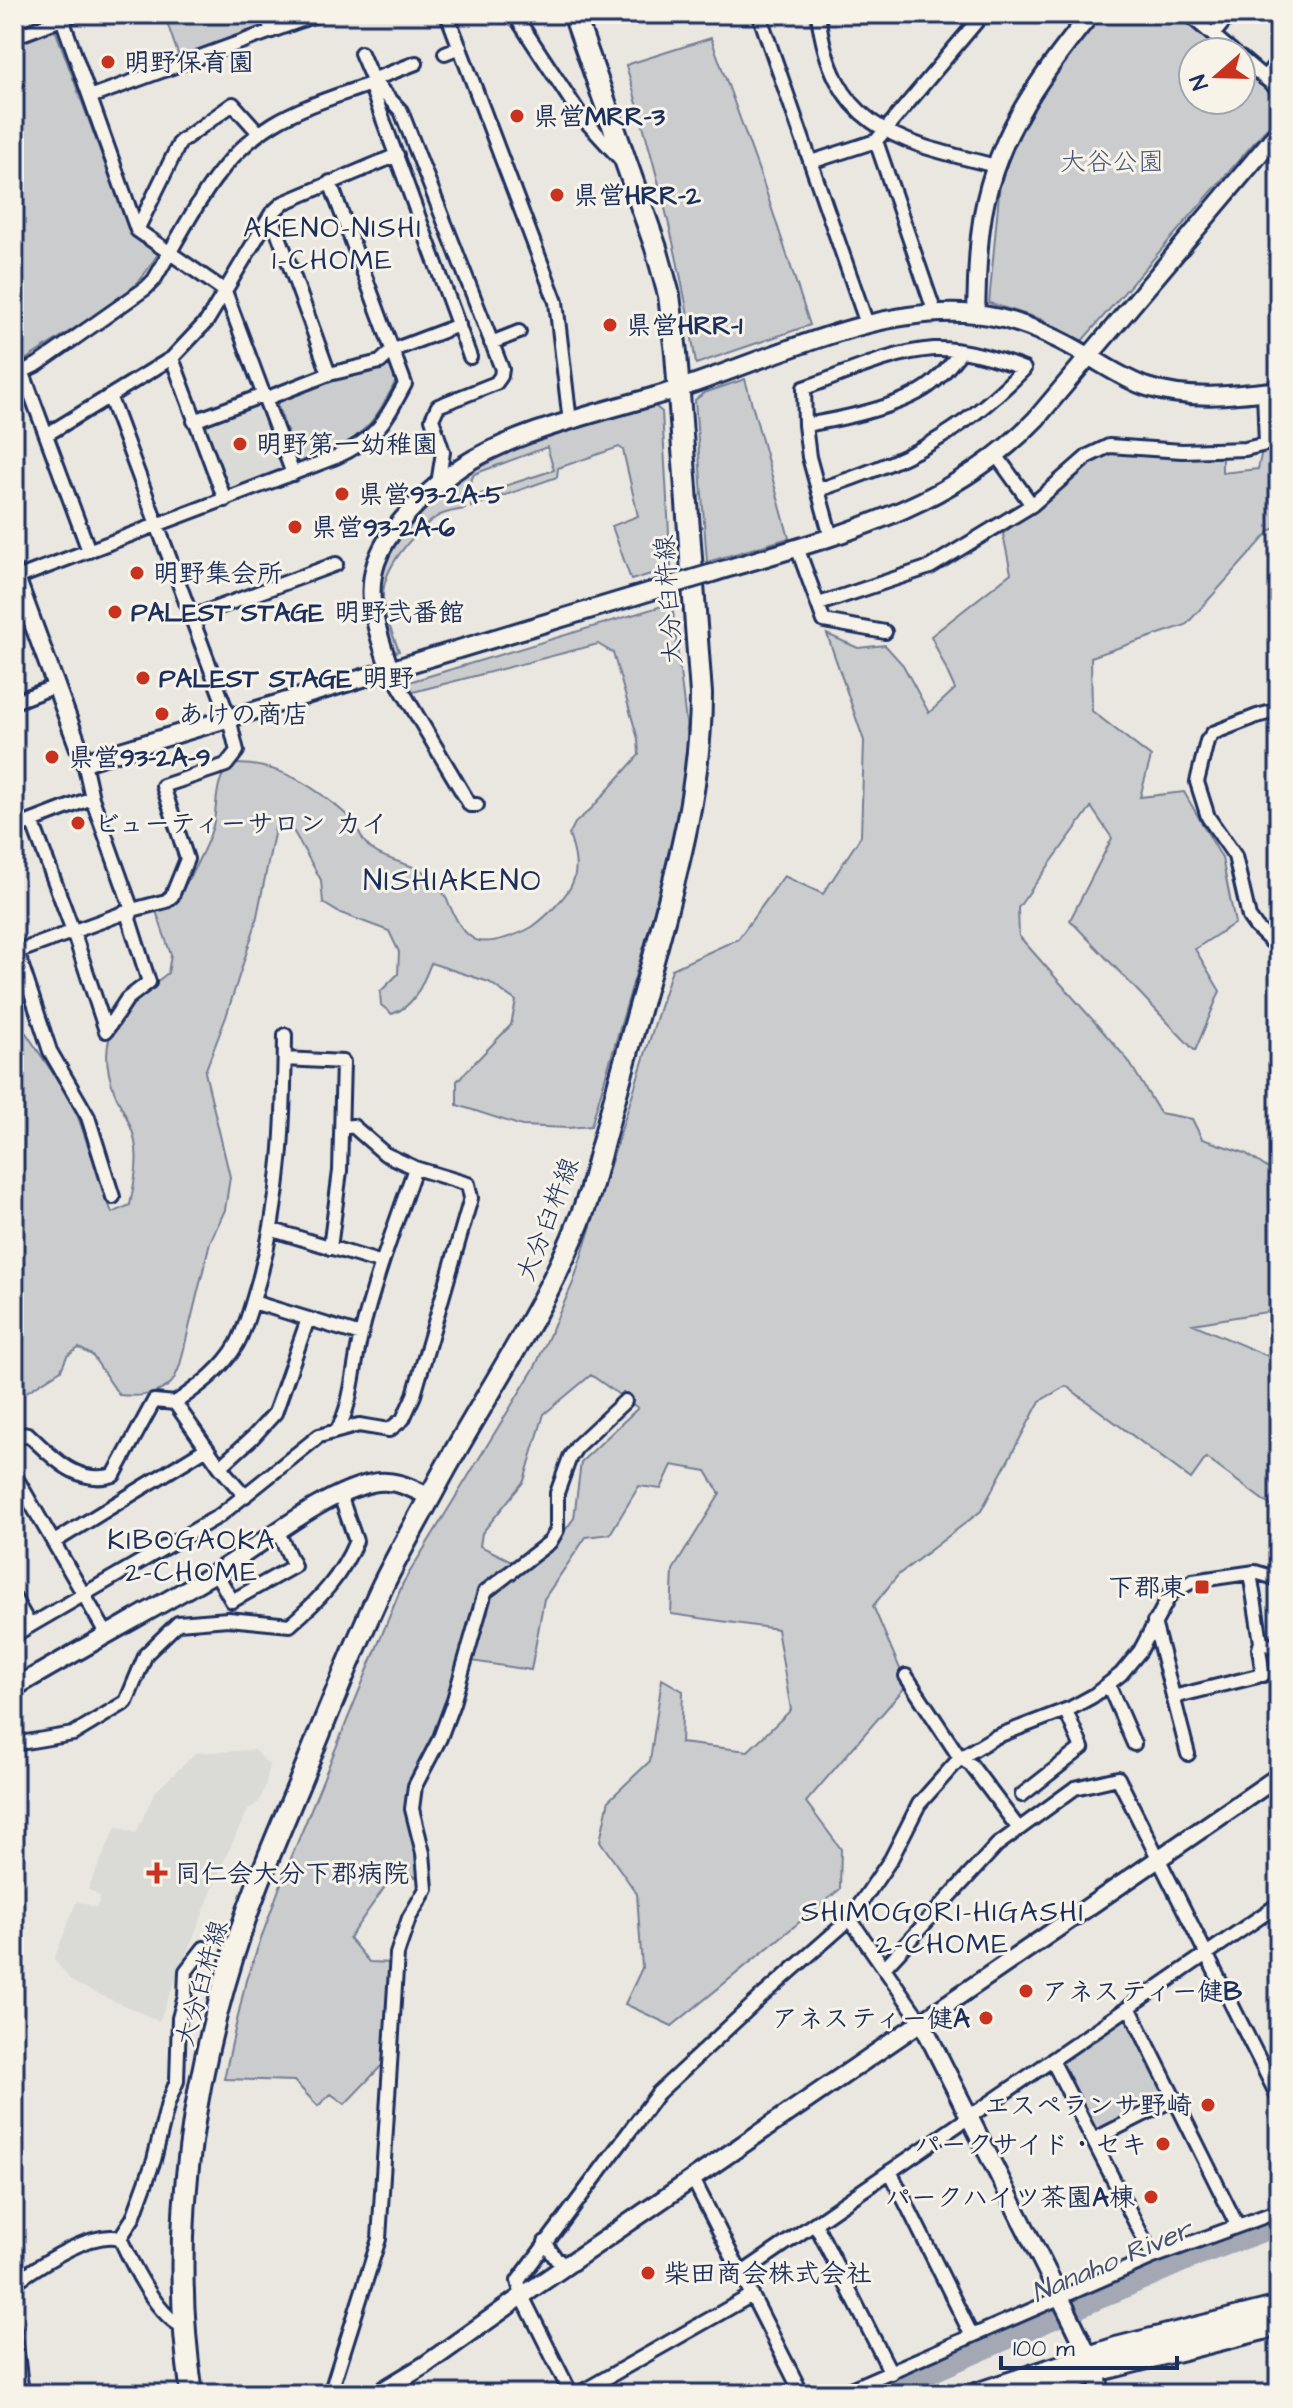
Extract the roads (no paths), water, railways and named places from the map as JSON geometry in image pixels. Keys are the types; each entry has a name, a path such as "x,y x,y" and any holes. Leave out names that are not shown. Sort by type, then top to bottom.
{"main road":[{"name":"大分臼杵線","path":"192,2394 185,2327 182,2240 188,2153 211,2036 229,1969 263,1873 350,1658 384,1583 457,1446 545,1300 571,1245 590,1192 687,831 700,750 701,694 675,335 666,284 574,14"},
{"path":"976,2394 1092,2364 1279,2307"},
{"path":"1028,2394 1092,2364 1279,2325"}],"street":[{"path":"266,14 272,31"},
{"path":"90,97 318,14"},
{"path":"447,14 556,302 570,422"},
{"path":"514,14 564,93 628,172"},
{"path":"759,14 867,324"},
{"path":"818,14 825,49 842,89 880,136 935,313"},
{"path":"811,162 880,136 983,14"},
{"path":"976,314 981,227 996,166 1015,119 1037,83 1091,14"},
{"path":"1188,14 1213,35 1230,14"},
{"path":"14,37 69,15"},
{"path":"69,15 65,27 137,230 225,291 293,474"},
{"path":"445,53 460,47"},
{"path":"361,53 470,357"},
{"path":"1264,78 1279,60"},
{"path":"89,551 46,435 18,375 139,294 154,280 218,174 234,154 259,133 306,107 416,63"},
{"path":"1257,72 1279,90"},
{"path":"372,83 401,111 502,369 496,383 438,406 432,419 443,452 438,484"},
{"path":"137,230 180,142 233,104 259,133"},
{"path":"84,762 831,537 923,502 996,455 1036,419 1279,131"},
{"path":"880,136 996,166"},
{"path":"46,435 172,358 207,321 271,214 293,197 397,155"},
{"path":"32,821 106,1031 127,999 149,982 129,919 132,910 92,798 84,762 15,576 158,527 353,450 378,430 405,384 330,182"},
{"path":"271,214 329,374"},
{"path":"477,805 470,805 390,670 370,598 373,570 389,536 438,484 479,456 514,441 867,324 895,317 935,313 976,314 1040,332 1131,381 1160,391 1196,395 1272,391 1266,444 1245,449 1182,451 1109,446 1088,456 1032,505 930,567 819,604"},
{"path":"194,421 329,374 380,362 393,350 459,325"},
{"path":"491,343 519,332"},
{"path":"818,490 929,446 962,426 994,400 1024,369 996,358 934,349 905,354 804,388 809,457 818,490 831,537"},
{"path":"805,425 850,417 902,399 934,383 961,352"},
{"path":"172,358 225,500"},
{"path":"110,398 229,718 237,751 226,765 163,786 187,859 172,896 166,901 15,949 50,1051 88,1117 113,1197"},
{"path":"996,455 1032,505"},
{"path":"797,547 824,621 885,632"},
{"path":"192,617 336,564"},
{"path":"14,702 56,686"},
{"path":"1279,710 1213,733 1207,741 1197,788 1212,823 1235,856 1249,917 1279,949"},
{"path":"14,828 92,798"},
{"path":"14,1439 28,1434 69,1470 99,1480 114,1475 154,1401 175,1403 212,1376 237,1343 253,1302 273,1230 280,1178 285,1035"},
{"path":"285,1059 343,1062 343,1127 336,1217 330,1248"},
{"path":"14,1635 219,1516 319,1436 359,1425 389,1430 403,1419 414,1395 471,1198 468,1184 415,1168 385,1154 353,1126 343,1127"},
{"path":"337,1431 345,1417 361,1335 382,1263 415,1168"},
{"path":"273,1230 382,1263"},
{"path":"253,1302 361,1335"},
{"path":"220,1467 275,1413 308,1319"},
{"path":"330,2394 379,2239 397,1954 409,1918 426,1889 423,1853 412,1809 415,1786 445,1726 485,1592 550,1542 557,1530 557,1493 570,1457 578,1445 625,1401"},
{"path":"175,1403 220,1467 245,1496"},
{"path":"54,1542 207,1448"},
{"path":"14,1474 106,1633"},
{"path":"14,1688 216,1573 340,1495 374,1482 402,1483 430,1497"},
{"path":"14,1744 73,1734 126,1702 146,1654 178,1623 228,1619 290,1625 337,1578 356,1541 340,1495"},
{"path":"216,1573 232,1601 294,1566 278,1532"},
{"path":"571,2394 517,2286 519,2276 658,2093 850,1919 891,1859 919,1804 960,1758 995,1737 1066,1711 1093,1696 1140,1651 1171,1593 1193,1581 1250,1573 1279,1579"},
{"path":"1173,1697 1260,1675 1261,1642 1250,1573"},
{"path":"14,1598 30,1626"},
{"path":"1154,1621 1188,1754"},
{"path":"1261,1642 1279,1649"},
{"path":"906,1676 960,1758 971,1765 1019,1829"},
{"path":"1108,1684 1134,1744"},
{"path":"1022,1795 1082,1748 1066,1711"},
{"path":"377,2394 425,2365 1279,1776"},
{"path":"884,1968 997,1845 1075,1788 1118,1778 1279,2099"},
{"path":"741,2274 1279,1904"},
{"path":"850,1919 922,2023 1074,2325 1092,2364 1101,2394"},
{"path":"120,2238 133,2218 177,2081 179,2018 185,1996 186,1971 204,1948"},
{"path":"1129,2007 1237,2225"},
{"path":"1052,2060 1153,2257"},
{"path":"1093,2140 1174,2099"},
{"path":"890,2171 972,2336"},
{"path":"693,2179 802,2394"},
{"path":"839,2394 1153,2257 1279,2211"},
{"path":"815,2223 891,2373"},
{"path":"14,2283 36,2267 69,2250 109,2235 120,2238"},
{"path":"120,2238 135,2272 175,2324 185,2327"},
{"path":"545,2242 556,2259 569,2264"},
{"path":"578,2394 752,2295"},
{"path":"14,2328 22,2394"}],"waterway":[{"name":"Nanaho River","path":"881,2394 1197,2255 1279,2225"}],"place":[{"name":"明野保育園","path":"108,62"},
{"name":"県営MRR-3","path":"517,116"},
{"name":"県営HRR-2","path":"557,195"},
{"name":"県営HRR-1","path":"610,325"},
{"name":"明野第一幼稚園","path":"240,444"},
{"name":"県営93-2A-5","path":"342,494"},
{"name":"県営93-2A-6","path":"295,527"},
{"name":"明野集会所","path":"137,573"},
{"name":"PALEST STAGE 明野弐番館","path":"115,612"},
{"name":"PALEST STAGE 明野","path":"143,678"},
{"name":"あけの商店","path":"162,714"},
{"name":"県営93-2A-9","path":"52,757"},
{"name":"ビューティーサロン カイ","path":"78,823"},
{"name":"下郡東","path":"1202,1587"},
{"name":"同仁会大分下郡病院","path":"157,1873"},
{"name":"アネスティー健B","path":"1026,1991"},
{"name":"アネスティー健A","path":"986,2018"},
{"name":"エスペランサ野崎","path":"1208,2105"},
{"name":"パークサイド・セキ","path":"1163,2144"},
{"name":"パークハイツ茶園A棟","path":"1151,2197"},
{"name":"柴田商会株式会社","path":"648,2273"}],"district":[{"name":"AKENO-NISHI 1-CHOME","path":"333,243"},
{"name":"NISHIAKENO","path":"453,880"},
{"name":"KIBOGAOKA 2-CHOME","path":"192,1555"},
{"name":"SHIMOGORI-HIGASHI 2-CHOME","path":"943,1927"}],"park label":[{"name":"大谷公園","path":"1112,161"}]}
